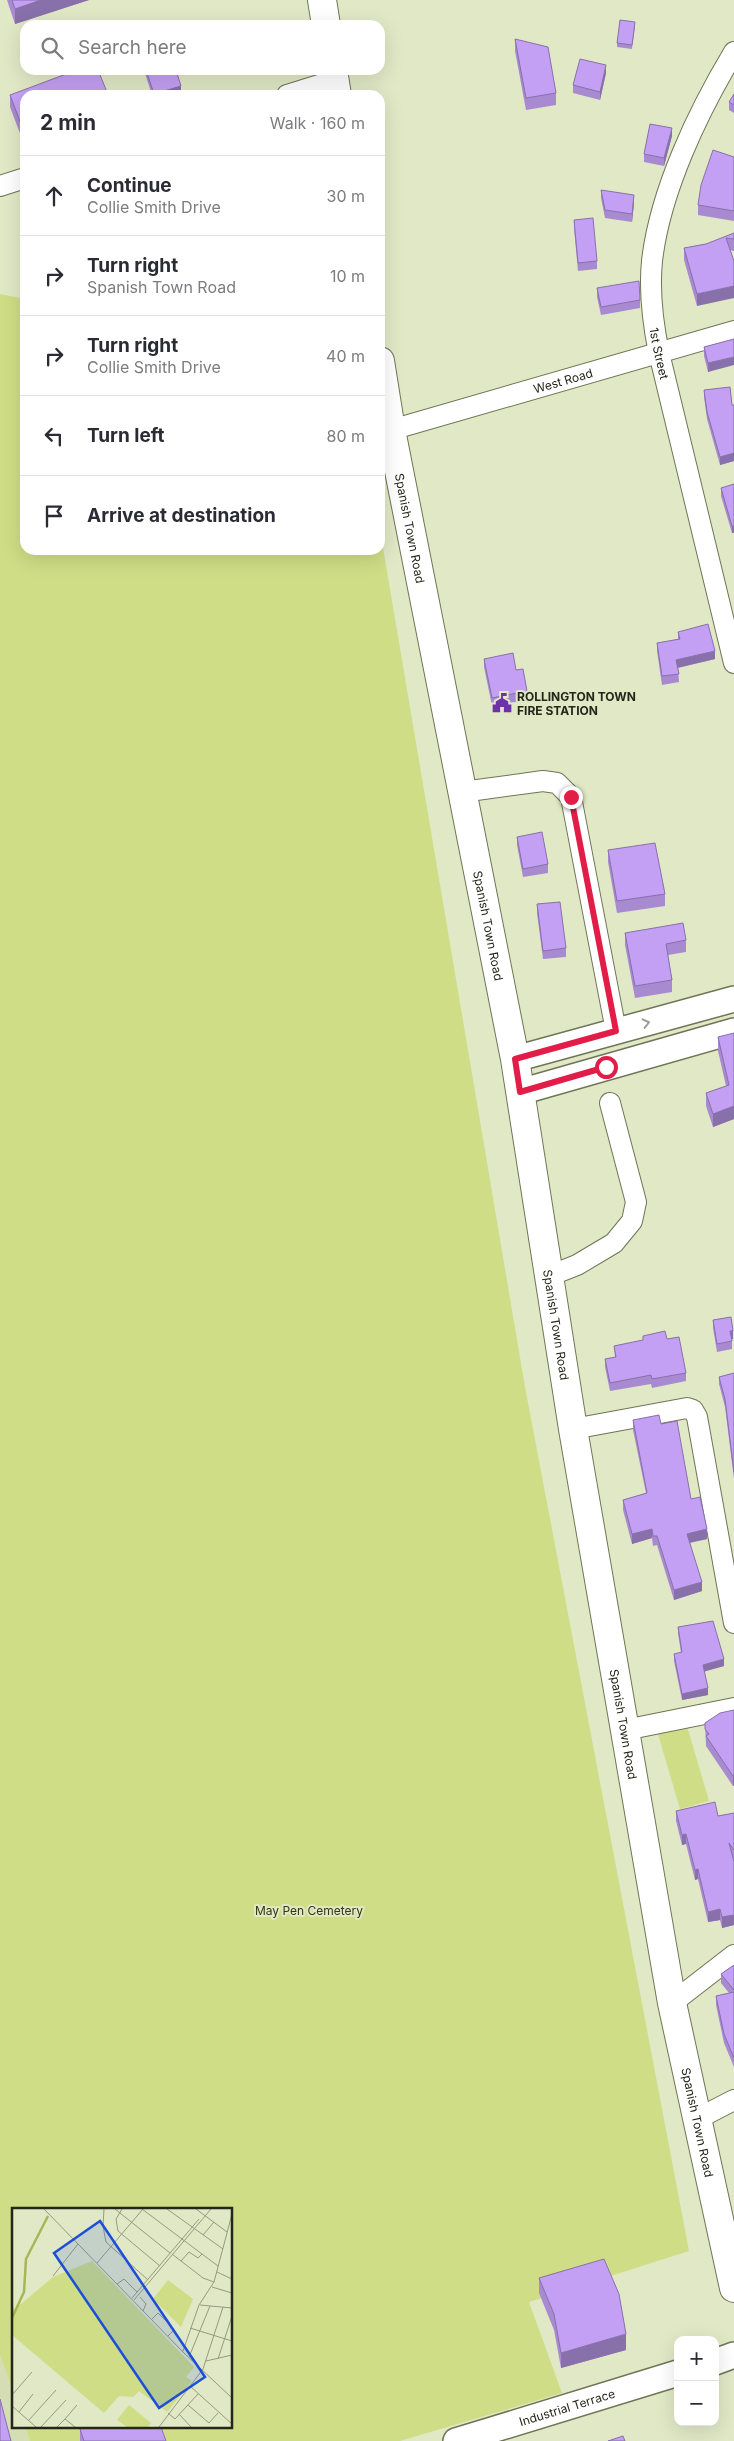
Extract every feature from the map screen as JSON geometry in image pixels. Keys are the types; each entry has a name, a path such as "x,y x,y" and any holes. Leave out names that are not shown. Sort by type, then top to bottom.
{"main road":[{"path":"322,0 325,20"},
{"name":"Spanish Town Road","path":"385,393 515,1059 573,1429 672,2003 734,2288"}],"street":[{"name":"1st Street","path":"734,52 690,136 679,162 656,238 652,263 652,300 659,353 734,663"},
{"path":"305,90 335,82"},
{"path":"0,186 20,180"},
{"name":"West Road","path":"391,430 734,331"},
{"path":"462,792 543,781 557,783 571,797 616,1031"},
{"path":"515,1059 734,999"},
{"path":"520,1092 734,1031"},
{"path":"549,1276 577,1265 614,1243 632,1221 636,1202 610,1103"},
{"path":"573,1429 687,1408 693,1410 697,1417 734,1623"},
{"path":"625,1730 734,1708"},
{"path":"672,2003 734,1955"},
{"path":"697,2119 734,2100"},
{"path":"719,2361 734,2355"},
{"name":"Industrial Terrace","path":"456,2441 496,2435 674,2374"}],"shaded area":[{"path":"0,2355 12,2388 12,2428 25,2428 30,2441 0,2441"}],"green space":[{"name":"May Pen Cemetery","path":"0,294 20,298 20,555 384,555 525,1387 689,2251 529,2302 562,2393 400,2441 30,2441 25,2428 232,2428 232,2208 12,2208 12,2388 0,2355"},
{"path":"687,1726 709,1801 680,1809 658,1734"}],"building":[{"path":"12,0 41,0 15,9"},
{"path":"620,20 635,22 632,45 617,43"},
{"path":"515,39 548,47 556,93 526,98"},
{"path":"580,59 606,65 600,92 573,85"},
{"path":"64,75 100,75 106,90 23,90"},
{"path":"148,75 178,75 181,86 168,90 153,90"},
{"path":"20,91 20,121 10,95"},
{"path":"734,94 734,105 729,102"},
{"path":"650,124 672,128 664,158 644,154"},
{"path":"713,150 734,157 734,211 698,205 701,185"},
{"path":"601,190 634,195 632,214 605,210"},
{"path":"593,218 597,261 578,263 574,220"},
{"path":"734,233 734,239 726,238 734,261 734,286 697,294 684,248 706,244"},
{"path":"639,281 640,300 601,307 597,288"},
{"path":"734,339 734,357 708,363 704,347"},
{"path":"730,387 732,405 734,405 734,453 720,457 707,412 704,390"},
{"path":"734,484 734,526 732,526 721,488"},
{"path":"708,624 715,651 676,660 679,674 662,676 657,643 680,639 678,632"},
{"path":"513,653 516,670 523,669 527,691 492,698 484,659"},
{"path":"542,832 548,864 523,869 517,837"},
{"path":"655,843 665,894 617,901 608,850"},
{"path":"560,902 566,948 543,951 537,904"},
{"path":"683,923 686,940 666,944 672,980 635,986 625,933"},
{"path":"734,1033 734,1106 713,1114 706,1093 729,1085 718,1037"},
{"path":"731,1317 733,1331 730,1331 732,1341 717,1344 713,1320"},
{"path":"665,1331 667,1339 679,1337 686,1373 652,1379 651,1375 610,1383 605,1359 616,1357 614,1346 643,1340 643,1336"},
{"path":"734,1373 734,1472 725,1399 719,1377"},
{"path":"659,1415 661,1424 677,1421 691,1499 700,1497 707,1529 687,1534 702,1582 674,1590 657,1536 653,1536 652,1529 632,1534 623,1500 647,1493 633,1420"},
{"path":"713,1621 724,1659 703,1665 708,1688 682,1694 674,1654 682,1652 678,1627"},
{"path":"734,1710 733,1776 706,1736 709,1734 705,1729 705,1723 720,1713"},
{"path":"715,1802 718,1816 734,1813 734,1850 729,1843 734,1862 734,1915 722,1917 720,1909 708,1912 698,1869 695,1870 686,1834 682,1835 676,1811"},
{"path":"734,1965 734,1990 721,1974"},
{"path":"734,1992 734,2058 724,2034 716,1996"},
{"path":"604,2259 619,2294 626,2334 561,2353 554,2314 539,2278"},
{"path":"0,2399 11,2441 0,2441"},
{"path":"161,2428 166,2441 84,2441 80,2429"},
{"path":"623,2436 625,2441 608,2441"}],"place":[{"name":"ROLLINGTON TOWN FIRE STATION","path":"502,703"}],"route":[{"path":"571,797 616,1031 515,1059 520,1092 606,1067"}]}
